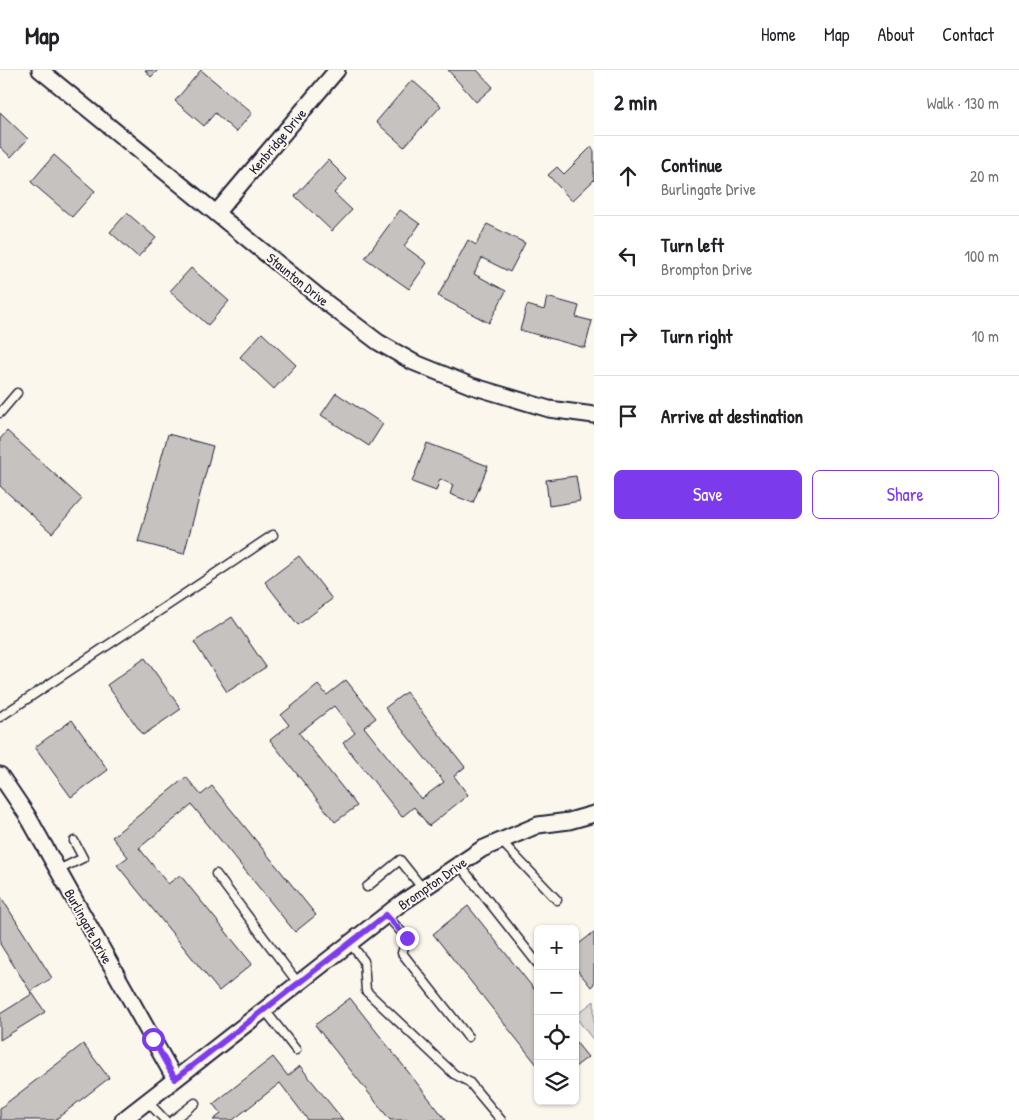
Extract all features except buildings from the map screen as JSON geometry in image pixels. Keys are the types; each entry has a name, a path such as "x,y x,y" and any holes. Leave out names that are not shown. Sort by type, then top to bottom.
{"street":[{"name":"Staunton Drive","path":"40,70 217,212 324,301 378,342 413,362 472,386 549,409 594,415"},
{"name":"Kenbridge Drive","path":"217,212 337,70"},
{"name":"Burlingate Drive","path":"0,775 27,815 175,1079"},
{"name":"Brompton Drive","path":"124,1120 386,915 482,849 538,826 569,821 594,814"}],"lane":[{"path":"0,413 17,393"},
{"path":"0,717 274,536"},
{"path":"501,841 557,900"},
{"path":"74,842 87,867"},
{"path":"58,870 83,858"},
{"path":"367,887 400,860 423,889"},
{"path":"459,864 534,959"},
{"path":"216,874 298,983"},
{"path":"386,915 407,938 402,954 468,1037"},
{"path":"350,943 364,961 366,991 454,1074 469,1082 501,1120"},
{"path":"264,1009 296,1050"},
{"path":"148,1101 165,1120"},
{"path":"173,1120 195,1103"}],"shaded area":[{"path":"594,1001 594,1041 579,1021 579,1013"}],"route":[{"path":"153,1039 175,1079 386,915 407,938"}]}
